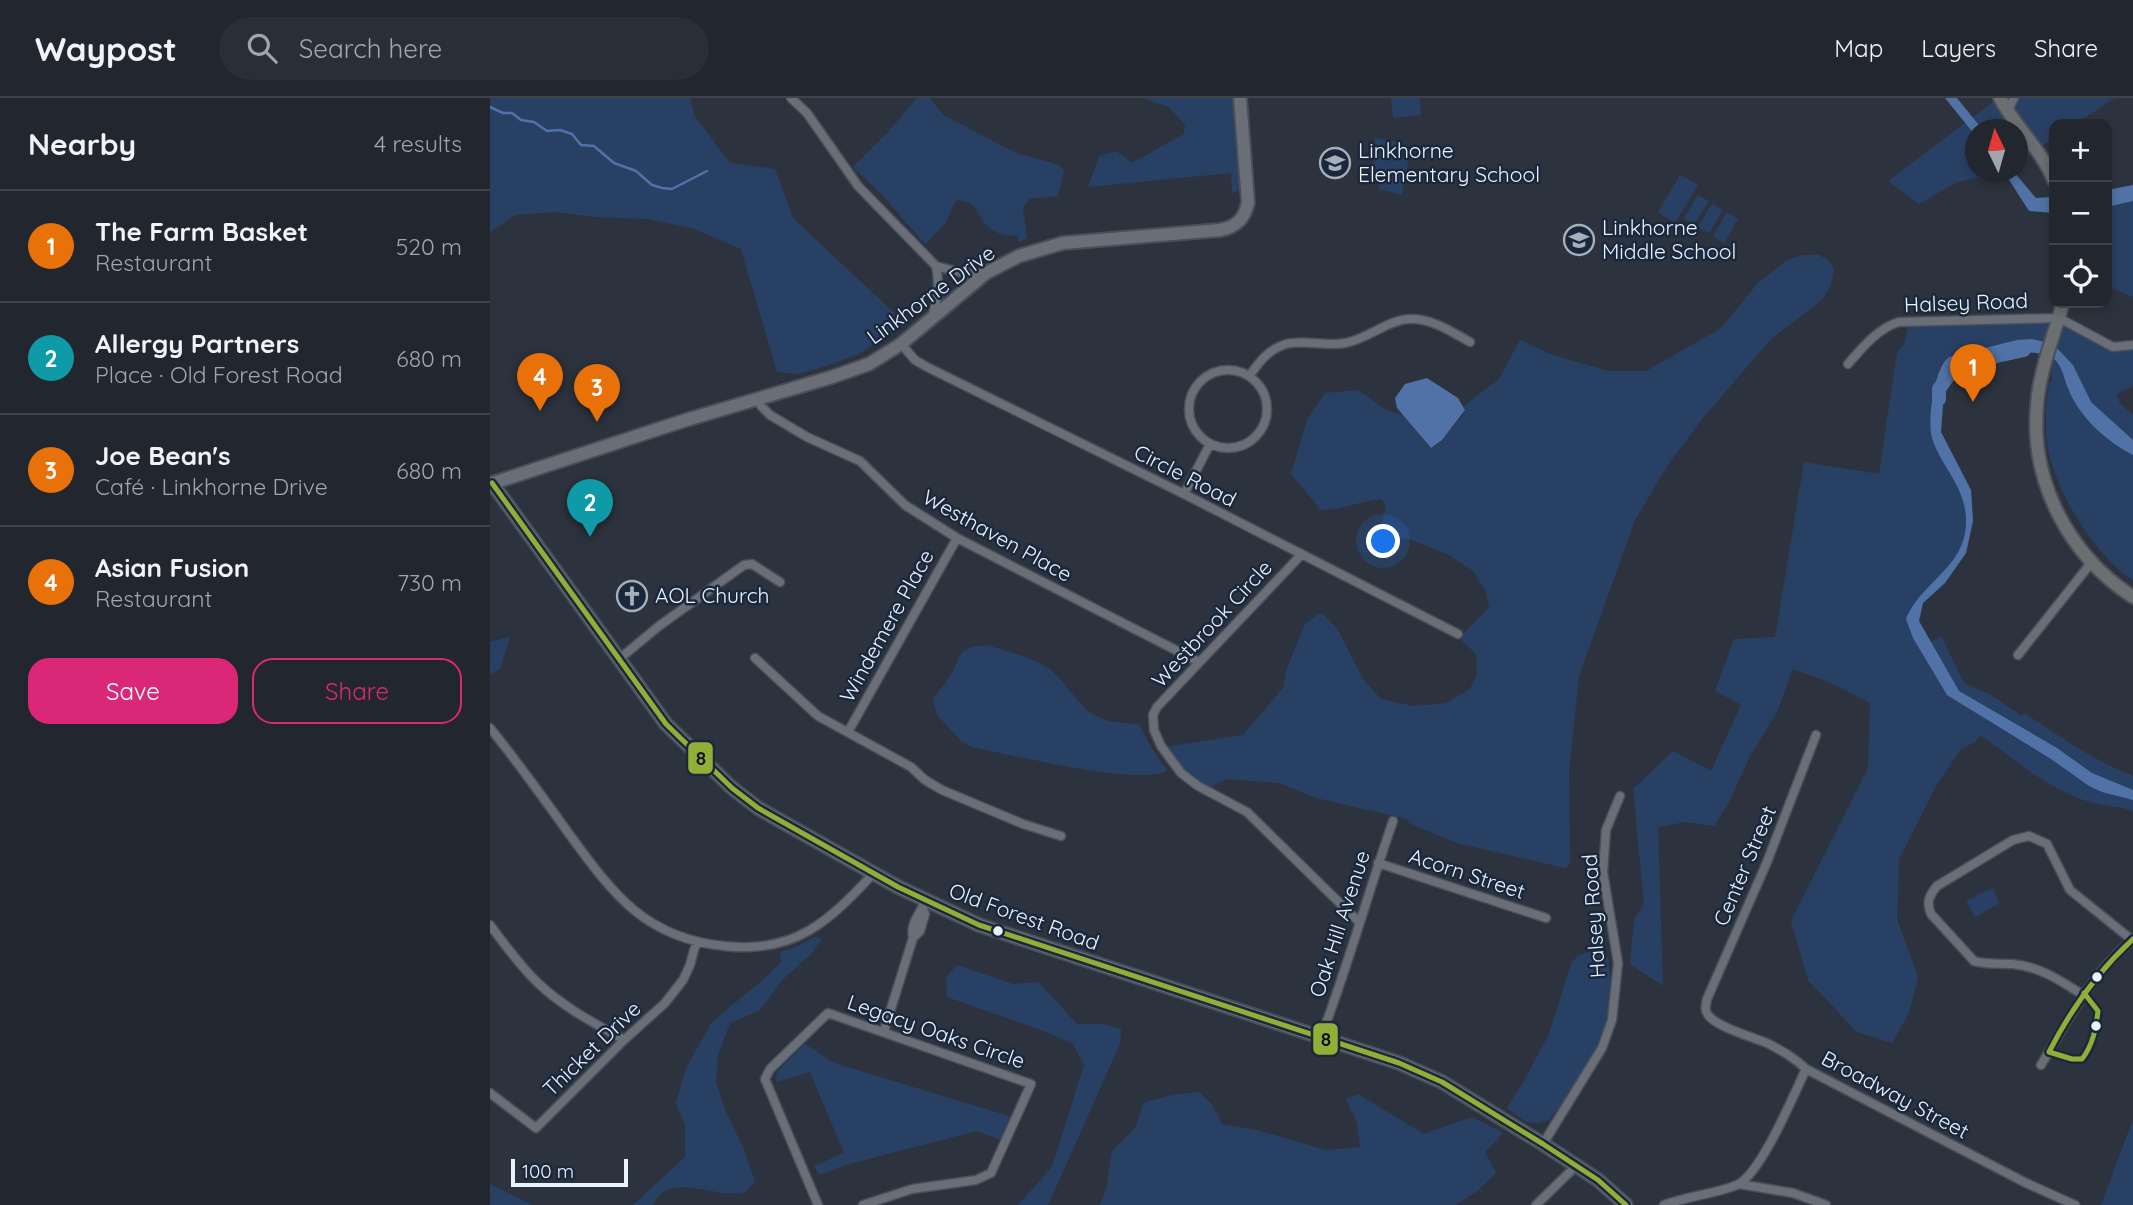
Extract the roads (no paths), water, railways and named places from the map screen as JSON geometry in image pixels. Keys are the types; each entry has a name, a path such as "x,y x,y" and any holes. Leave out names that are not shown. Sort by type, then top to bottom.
{"main road":[{"name":"Linkhorne Drive","path":"491,484 854,370 901,344 986,273 1019,256 1063,243 1220,230 1235,225 1247,210 1248,194 1240,98"},
{"path":"2000,98 2049,172"},
{"path":"2062,308 2037,404 2037,450 2040,465 2059,516 2075,542 2091,564 2133,597"},
{"name":"Old Forest Road","path":"491,484 666,724 732,788 758,807 924,904 979,925 1321,1037 1428,1075 1577,1165 1626,1205"}],"street":[{"path":"791,98 813,121 858,186 936,265 963,273 986,273"},
{"path":"2007,112 2014,98"},
{"path":"932,317 940,282 936,265"},
{"path":"1250,375 1270,351 1287,344 1344,343 1367,337 1410,319 1436,324 1470,342"},
{"path":"2058,321 2113,347 2133,345"},
{"name":"Halsey Road","path":"1848,364 1872,338 1891,324 1899,322 2058,321"},
{"name":"Circle Road","path":"901,344 915,360 927,367 1458,634"},
{"path":"1223,369 1234,369 1250,375 1258,383 1268,413 1257,436 1247,444 1234,448 1222,448 1200,438 1189,418 1190,396 1195,386 1203,378 1223,369"},
{"name":"Westhaven Place","path":"759,398 761,406 770,415 807,437 860,461 905,505 957,538 1199,662"},
{"path":"1184,494 1210,444"},
{"name":"Windemere Place","path":"848,732 957,538"},
{"name":"Westbrook Circle","path":"1302,554 1157,707 1153,715 1154,730 1161,746 1181,773 1198,786 1247,812 1359,922"},
{"path":"618,660 659,626 744,565 752,564 780,582"},
{"path":"2018,655 2091,564"},
{"path":"755,658 818,716 911,766 925,780 942,790 1023,824 1060,836"},
{"path":"490,728 607,885 649,921 696,943 736,948 782,943 804,934 840,909 874,873"},
{"name":"Center Street","path":"1706,1010 1707,999 1767,862 1816,735"},
{"name":"Halsey Road","path":"1543,1144 1602,1048 1612,1020 1618,962 1604,872 1606,830 1620,796"},
{"name":"Oak Hill Avenue","path":"1321,1037 1348,962 1392,821"},
{"path":"2041,1065 2083,995 2113,957 2133,940 2070,890 2047,844 2028,836 2013,841 1937,886 1930,894 1927,904 1931,914 1974,961 1982,964 2025,965 2045,972 2083,995"},
{"name":"Acorn Street","path":"1378,863 1546,918"},
{"path":"884,1031 913,938 920,931 925,914 924,904"},
{"path":"490,925 538,984 575,1012 624,1040"},
{"name":"Thicket Drive","path":"490,1093 536,1128 665,1003 683,980 696,943"},
{"name":"Broadway Street","path":"1706,1010 1717,1022 1769,1044 1797,1060 1806,1069 2026,1183 2074,1205"},
{"name":"Legacy Oaks Circle","path":"818,1205 765,1079 770,1069 828,1013 1031,1084 991,1173 976,1180 912,1189 863,1205"},
{"path":"1664,1205 1739,1184 1750,1175 1768,1147 1806,1069"},
{"path":"1536,1205 1577,1165"},
{"path":"1739,1184 1793,1193 1826,1205"}],"waterway":[{"path":"490,107 503,113 512,113 521,120 534,122 547,131 560,130 572,134 581,145 594,146 614,163 636,171 652,185 662,188 672,189 707,171"},
{"path":"1939,399 1939,389 1956,365 2024,350"}],"place":[{"name":"Linkhorne Elementary School","path":"1335,163"},
{"name":"Linkhorne Middle School","path":"1579,240"},
{"name":"The Farm Basket","path":"1973,402"},
{"name":"Asian Fusion","path":"540,411"},
{"name":"Joe Bean's","path":"597,422"},
{"name":"Allergy Partners","path":"590,537"},
{"name":"AOL Church","path":"632,596"}]}
